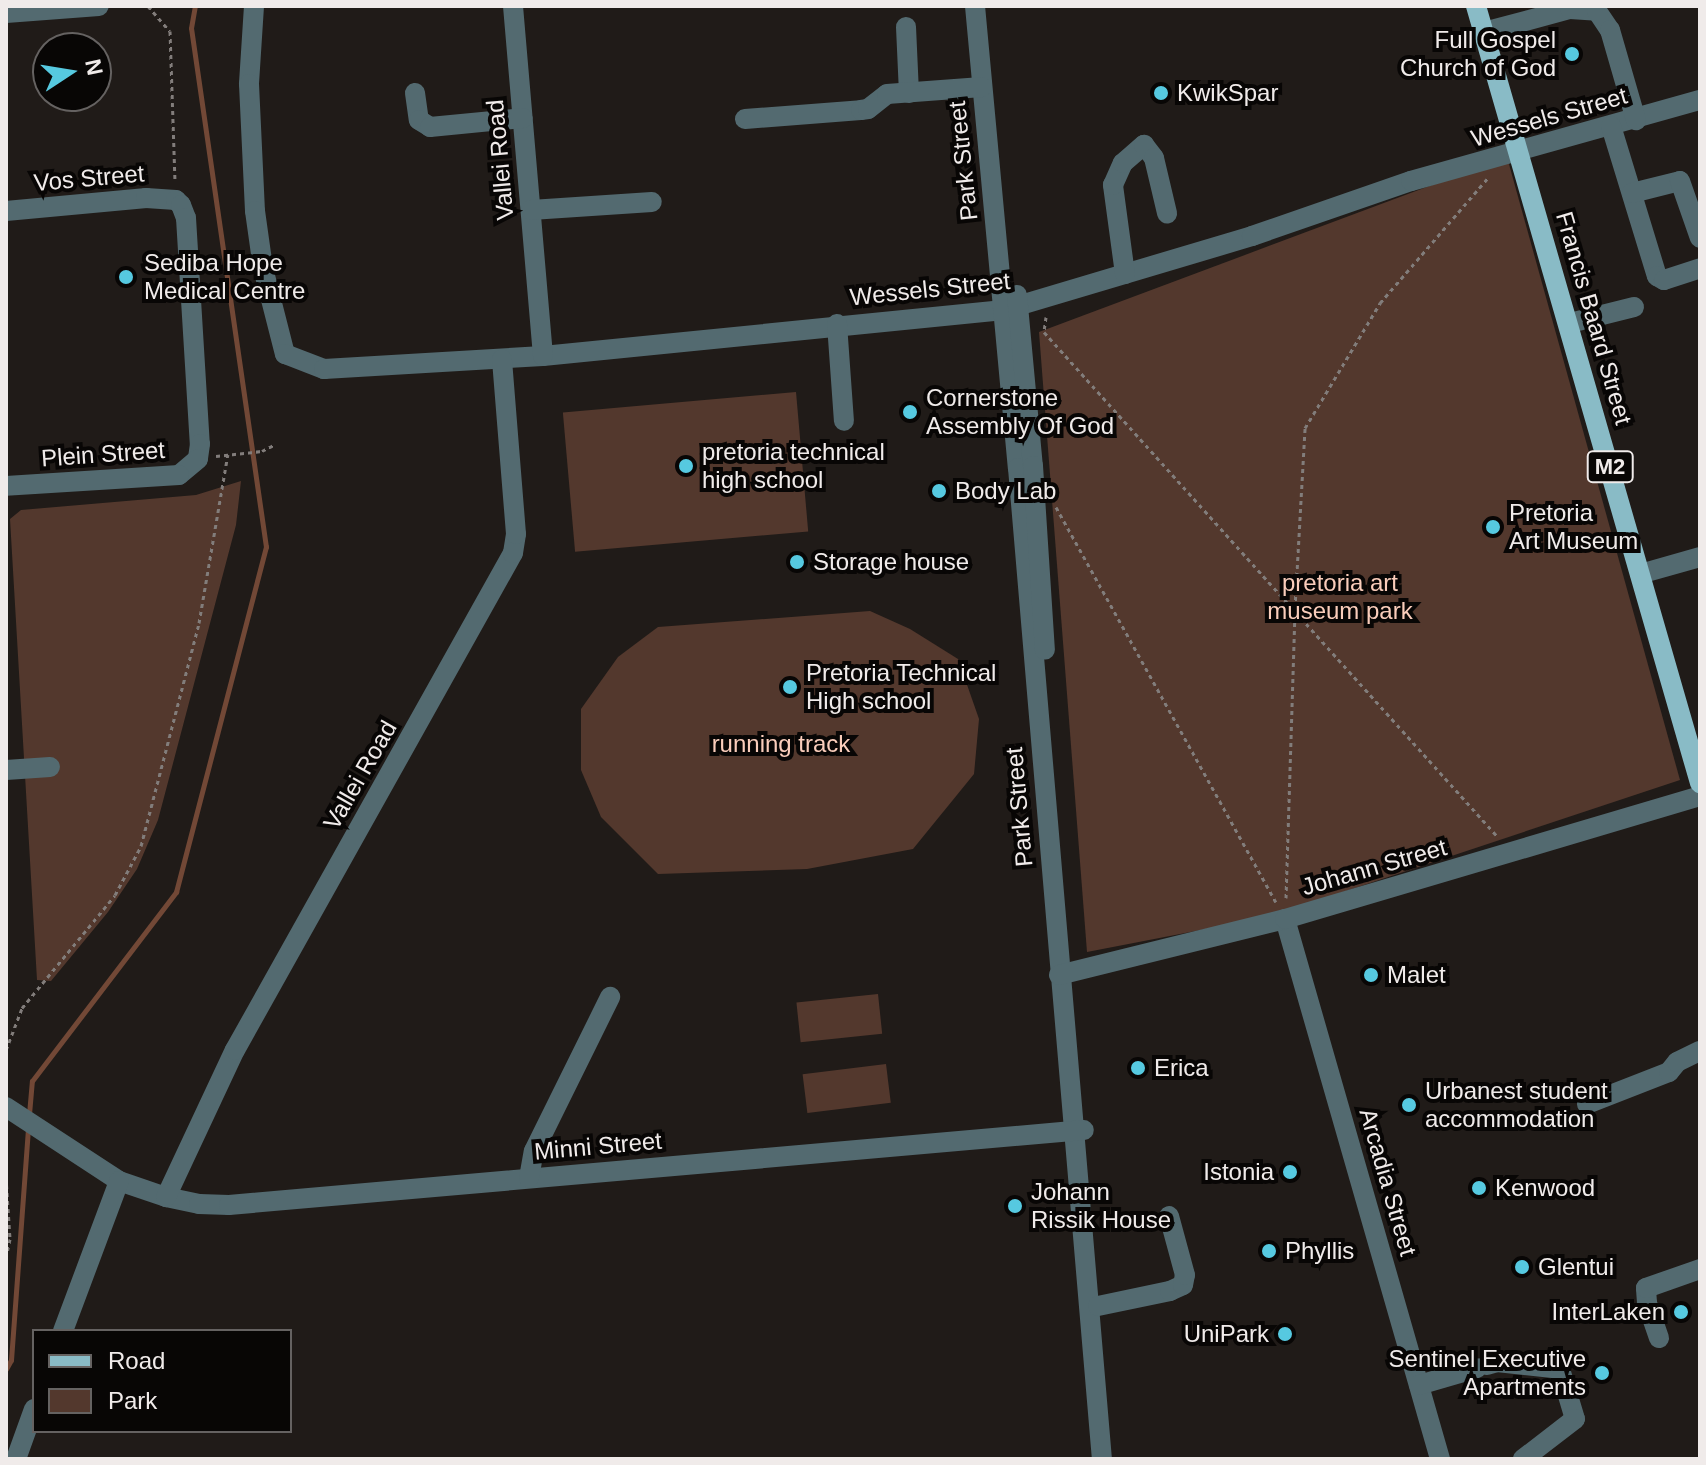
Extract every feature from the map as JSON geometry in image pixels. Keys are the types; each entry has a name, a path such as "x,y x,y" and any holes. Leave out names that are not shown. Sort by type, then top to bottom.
{"main road":[{"name":"Francis Baard Street","path":"1476,6 1570,323 1700,783"}],"street":[{"path":"6,13 99,6"},
{"name":"Wessels Street","path":"254,6 249,84 255,211 263,268 285,354 324,369 502,360 837,324 1011,309 1411,181 1700,100"},
{"name":"Vallei Road","path":"513,6 543,356"},
{"name":"Park Street","path":"975,6 982,87 1011,309"},
{"name":"Park Street","path":"987,6 1102,1459"},
{"path":"1484,32 1570,9 1597,11 1610,30 1636,120"},
{"path":"906,27 909,93"},
{"path":"745,119 868,109 880,97 982,87"},
{"path":"415,93 419,120 430,127 523,118"},
{"path":"1611,126 1657,276 1664,280 1700,268"},
{"path":"1125,274 1113,185 1123,163 1144,145 1154,158 1167,213"},
{"path":"1632,193 1680,181 1700,238"},
{"name":"Vos Street","path":"6,211 146,198 176,200"},
{"name":"Plein Street","path":"6,486 165,478 179,475 198,459 200,444 186,218 176,200"},
{"path":"531,210 652,202"},
{"path":"1570,323 1634,307"},
{"path":"837,324 844,421"},
{"name":"Vallei Road","path":"166,1197 235,1050 513,553 516,534 502,360"},
{"path":"1640,574 1700,557"},
{"path":"6,770 50,767"},
{"name":"Johann Street","path":"1065,974 1285,919 1700,796"},
{"name":"Arcadia Street","path":"1285,919 1440,1459"},
{"path":"529,1178 534,1151 610,997"},
{"path":"1587,1104 1669,1072 1677,1062 1700,1051"},
{"name":"Minni Street","path":"7,1108 119,1181 199,1204 240,1205 1078,1130"},
{"name":"Park Street","path":"1078,1130 1113,1459"},
{"path":"64,1329 119,1181"},
{"path":"1098,1306 1170,1291 1183,1285 1185,1275 1169,1216"},
{"path":"1659,1338 1647,1303 1646,1288 1700,1269"},
{"path":"1419,1385 1497,1362 1560,1369 1575,1419 1523,1459"},
{"path":"16,1459 32,1415"}],"path":[{"path":"148,6 170,31 176,200"},
{"path":"1285,919 1295,608 1305,428 1380,303 1488,179"},
{"path":"1044,332 1501,840"},
{"path":"6,1050 22,1008 115,895 141,846 199,623 231,454 262,451 274,445"},
{"path":"1056,507 1285,919"},
{"path":"6,1177 10,1239 6,1258"}],"green space":[{"name":"pretoria art museum park","path":"1507,157 1680,780 1268,917 1087,952 1039,332"},
{"name":"pretoria technical high school","path":"796,392 808,531 575,552 563,412"},
{"path":"241,481 236,525 158,820 137,869 108,912 51,981 37,980 10,519 21,510 196,495"},
{"name":"running track","path":"870,611 910,629 958,659 979,719 974,774 913,849 807,869 658,874 601,817 581,770 581,709 618,657 658,627"},
{"path":"878,994 882,1034 801,1042 796,1003"},
{"path":"886,1064 891,1103 807,1113 803,1074"}],"waterway":[{"path":"29,1114 32,1081 176,892 266,547 191,28 195,6"},
{"path":"6,1369 11,1360 28,1128"}],"place":[{"name":"Full Gospel Church of God","path":"1572,54"},
{"name":"KwikSpar","path":"1161,93"},
{"name":"Sediba Hope Medical Centre","path":"126,277"},
{"name":"Cornerstone Assembly Of God","path":"910,412"},
{"name":"pretoria technical high school","path":"686,466"},
{"name":"Body Lab","path":"939,491"},
{"name":"Pretoria Art Museum","path":"1493,527"},
{"name":"Storage house","path":"797,562"},
{"name":"Pretoria Technical High school","path":"790,687"},
{"name":"Malet","path":"1371,975"},
{"name":"Erica","path":"1138,1068"},
{"name":"Urbanest student accommodation","path":"1409,1105"},
{"name":"Istonia","path":"1290,1172"},
{"name":"Kenwood","path":"1479,1188"},
{"name":"Johann Rissik House","path":"1015,1206"},
{"name":"Phyllis","path":"1269,1251"},
{"name":"Glentui","path":"1522,1267"},
{"name":"InterLaken","path":"1681,1312"},
{"name":"UniPark","path":"1285,1334"},
{"name":"Sentinel Executive Apartments","path":"1602,1373"}]}
